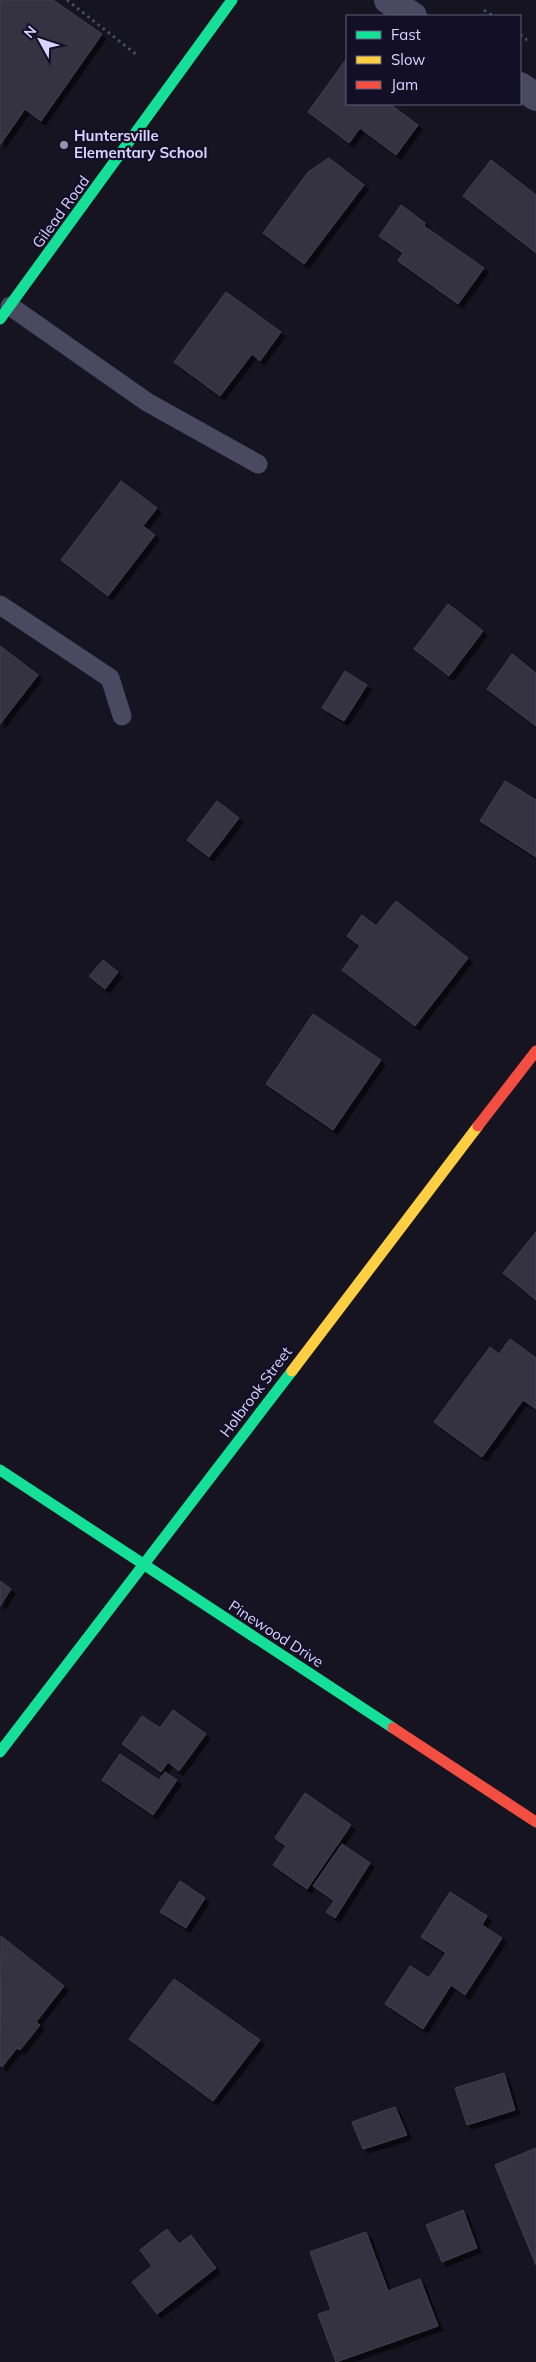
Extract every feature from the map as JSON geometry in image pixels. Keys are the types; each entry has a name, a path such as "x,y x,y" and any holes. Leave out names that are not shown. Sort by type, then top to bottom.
{"street":[{"name":"Gilead Road","path":"5,313 232,0"},
{"path":"388,0 411,15"},
{"path":"521,87 536,97"},
{"name":"Holbrook Street","path":"0,1752 536,1051"},
{"name":"Pinewood Drive","path":"0,1470 536,1822"}],"lane":[{"path":"5,313 146,402 258,464"},
{"path":"0,605 110,678 122,716"}],"path":[{"path":"67,0 137,54"},
{"path":"484,10 492,15"},
{"path":"521,36 527,40"}],"building":[{"path":"0,0 53,0 102,34 41,121 25,109 0,145"},
{"path":"346,59 346,105 391,105 418,125 396,155 360,128 349,143 308,112"},
{"path":"329,158 364,185 304,264 263,233 308,172"},
{"path":"491,160 536,195 536,253 463,196"},
{"path":"401,205 425,223 424,226 484,268 458,304 398,261 403,253 379,236"},
{"path":"226,292 281,332 260,361 252,354 220,396 174,362"},
{"path":"121,481 157,508 143,526 155,535 108,596 61,560"},
{"path":"448,604 483,631 449,676 414,649"},
{"path":"0,646 38,675 0,724"},
{"path":"512,654 536,673 536,726 487,689"},
{"path":"345,671 367,685 344,721 322,708"},
{"path":"505,781 536,800 536,857 480,821"},
{"path":"217,801 239,818 209,857 187,840"},
{"path":"396,901 468,958 415,1026 342,970 360,946 347,936 362,915 376,926"},
{"path":"103,960 118,972 105,989 89,976"},
{"path":"313,1014 381,1060 333,1130 266,1084"},
{"path":"536,1232 536,1300 503,1273"},
{"path":"510,1339 536,1358 536,1409 523,1400 482,1457 434,1422 490,1347 499,1354"},
{"path":"0,1581 11,1589 0,1606"},
{"path":"173,1710 206,1734 179,1771 168,1762 161,1772 122,1744 142,1716 160,1728"},
{"path":"120,1754 159,1780 165,1772 177,1780 153,1815 102,1780"},
{"path":"305,1793 351,1825 307,1889 273,1865 286,1846 275,1838"},
{"path":"342,1844 370,1863 335,1918 326,1912 334,1901 313,1886"},
{"path":"180,1881 205,1898 186,1928 160,1912"},
{"path":"450,1892 487,1916 482,1925 502,1938 465,1995 451,1985 423,2029 385,2004 410,1966 429,1978 446,1953 421,1937"},
{"path":"1,1936 64,1986 36,2022 40,2025 20,2050 17,2048 2,2067 0,2065"},
{"path":"174,1979 260,2040 213,2101 129,2039"},
{"path":"504,2073 515,2110 467,2125 455,2088"},
{"path":"395,2107 407,2135 363,2149 352,2122"},
{"path":"536,2148 536,2265 495,2165"},
{"path":"463,2210 477,2248 442,2262 426,2225"},
{"path":"167,2229 179,2244 191,2235 216,2268 157,2314 132,2282 152,2266 140,2250"},
{"path":"366,2232 388,2291 420,2279 438,2326 336,2362 318,2314 331,2310 310,2252"}],"traffic: fast":[{"path":"0,319 232,0"},
{"path":"0,1752 292,1371"},
{"path":"0,1470 393,1728"}],"traffic: slow":[{"path":"292,1371 478,1126"}],"traffic: jam":[{"path":"478,1126 536,1051"},
{"path":"393,1728 536,1822"}],"place":[{"name":"Huntersville Elementary School","path":"64,145"}]}
